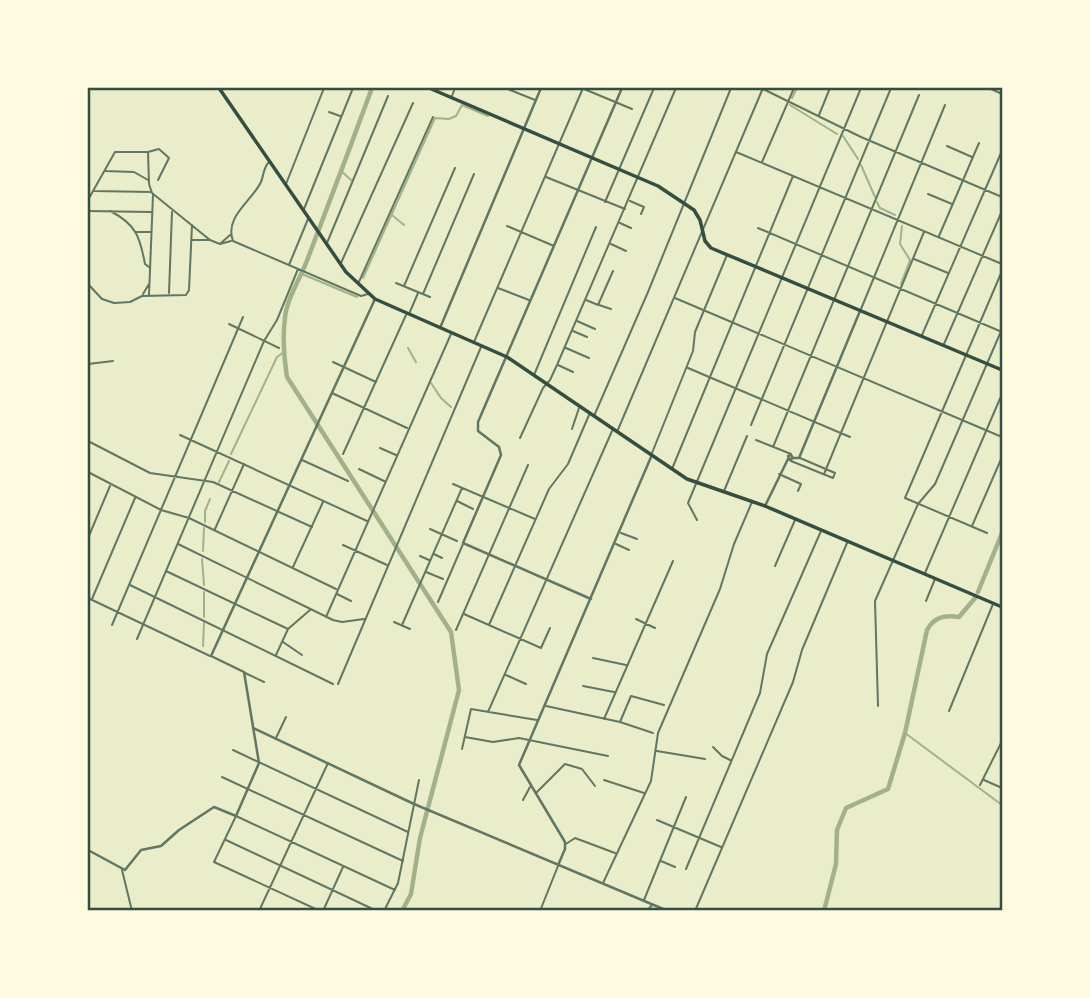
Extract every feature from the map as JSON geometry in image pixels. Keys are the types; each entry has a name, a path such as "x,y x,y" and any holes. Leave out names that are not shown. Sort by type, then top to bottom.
{"main road":[{"path":"219,88 341,264 374,299 507,357 651,457 696,483 765,506 1003,607"},
{"path":"429,88 619,168 684,202 698,216 705,242 711,248 1003,370"}],"street":[{"path":"286,185 324,88"},
{"path":"303,210 353,88"},
{"path":"451,97 455,88"},
{"path":"505,88 536,100"},
{"path":"440,328 541,88"},
{"path":"474,342 583,88 632,109"},
{"path":"438,602 501,452 498,446 478,430 478,422 622,88"},
{"path":"605,202 654,88"},
{"path":"520,439 565,348 676,88"},
{"path":"489,625 549,489 569,461 592,416 648,292 731,88"},
{"path":"488,712 674,297 763,88 869,141 1003,197"},
{"path":"762,163 794,88"},
{"path":"818,116 830,88"},
{"path":"696,520 688,503 861,88"},
{"path":"751,425 891,88"},
{"path":"989,88 1003,94"},
{"path":"772,447 919,94"},
{"path":"327,244 388,96"},
{"path":"341,264 413,103"},
{"path":"799,458 945,105"},
{"path":"329,112 341,117"},
{"path":"358,285 433,117"},
{"path":"939,237 979,143"},
{"path":"947,146 974,157"},
{"path":"88,200 114,152 148,152 159,149 169,156 158,180"},
{"path":"148,152 148,180 152,193 149,296"},
{"path":"736,152 1003,264"},
{"path":"921,336 1001,153"},
{"path":"233,241 231,234 235,219 259,186 265,166 270,161"},
{"path":"404,286 455,168"},
{"path":"103,171 134,172 148,180"},
{"path":"422,294 474,174"},
{"path":"671,470 793,176"},
{"path":"545,177 625,209"},
{"path":"93,191 152,193 210,240 220,244 233,241 361,296 368,294"},
{"path":"928,194 953,204"},
{"path":"629,200 645,207 641,214"},
{"path":"88,211 152,212"},
{"path":"110,211 136,232 145,264 150,267"},
{"path":"122,218 123,211"},
{"path":"169,295 172,211"},
{"path":"943,345 1003,211"},
{"path":"698,216 708,216"},
{"path":"289,266 309,218"},
{"path":"619,223 631,228"},
{"path":"88,284 102,299 114,303 130,302 142,296 188,294 192,225"},
{"path":"507,226 555,246"},
{"path":"534,376 596,227"},
{"path":"758,228 1002,331 935,484 918,504 874,604 878,706"},
{"path":"824,474 924,231"},
{"path":"136,232 151,232"},
{"path":"220,244 231,234"},
{"path":"191,240 210,240"},
{"path":"697,242 711,248"},
{"path":"610,243 626,251"},
{"path":"565,844 519,766 651,457 694,349 695,332 727,254"},
{"path":"913,258 949,273"},
{"path":"138,639 264,341 301,271"},
{"path":"598,305 613,271"},
{"path":"987,533 905,498 1003,271"},
{"path":"142,296 149,283"},
{"path":"396,283 430,297"},
{"path":"498,287 531,301"},
{"path":"343,454 418,292"},
{"path":"674,297 1003,436"},
{"path":"211,656 374,299"},
{"path":"585,300 611,309"},
{"path":"112,625 243,317"},
{"path":"576,321 595,329"},
{"path":"229,324 279,348"},
{"path":"572,330 587,337"},
{"path":"326,617 451,333"},
{"path":"338,684 481,346"},
{"path":"565,348 589,358"},
{"path":"88,364 113,361"},
{"path":"333,362 376,382"},
{"path":"557,365 573,372"},
{"path":"687,367 850,437"},
{"path":"331,393 409,429"},
{"path":"925,574 1003,394"},
{"path":"572,429 579,407"},
{"path":"180,435 368,521"},
{"path":"724,492 747,436"},
{"path":"757,440 790,458 833,478 835,473 799,458 790,458"},
{"path":"88,441 150,473 205,480 312,527"},
{"path":"380,448 397,455"},
{"path":"972,527 1003,457"},
{"path":"765,506 779,474 790,458"},
{"path":"301,459 348,481"},
{"path":"215,530 244,464"},
{"path":"456,630 528,465"},
{"path":"359,469 385,481"},
{"path":"88,472 161,510 189,517 293,568 351,601"},
{"path":"779,474 801,484 798,491"},
{"path":"453,484 536,519"},
{"path":"88,538 111,485"},
{"path":"402,625 461,488"},
{"path":"92,599 135,497"},
{"path":"293,568 323,501"},
{"path":"456,501 473,509"},
{"path":"603,883 653,776 658,733 720,589 734,544 752,502"},
{"path":"775,566 796,519"},
{"path":"430,529 457,541"},
{"path":"686,869 760,693 766,659 822,530"},
{"path":"620,532 637,539"},
{"path":"695,911 793,682 802,650 848,541"},
{"path":"463,543 591,599"},
{"path":"178,544 326,617 342,622 366,619"},
{"path":"615,544 629,550"},
{"path":"343,545 388,566"},
{"path":"433,554 442,558"},
{"path":"420,556 430,560"},
{"path":"604,719 673,561"},
{"path":"166,571 288,629"},
{"path":"425,571 443,579"},
{"path":"926,601 936,578"},
{"path":"129,585 333,684"},
{"path":"88,598 264,682"},
{"path":"950,711 994,603"},
{"path":"275,656 288,629 311,609"},
{"path":"463,614 541,648 550,628"},
{"path":"635,619 655,628"},
{"path":"394,622 410,629"},
{"path":"282,641 302,655"},
{"path":"593,658 627,665"},
{"path":"244,672 259,763 215,862 321,911 344,866"},
{"path":"505,675 526,684"},
{"path":"583,686 615,692"},
{"path":"620,722 631,696 664,705"},
{"path":"545,705 620,722 653,733"},
{"path":"462,749 471,709 538,720"},
{"path":"276,739 286,717"},
{"path":"253,728 425,809 668,911"},
{"path":"465,737 493,742 514,737 530,739 608,756"},
{"path":"980,785 1003,741"},
{"path":"713,747 722,757 732,761"},
{"path":"233,750 408,832"},
{"path":"656,751 705,759"},
{"path":"260,910 328,763"},
{"path":"535,793 565,764 582,769 595,786"},
{"path":"222,777 402,861"},
{"path":"384,911 395,890 419,780"},
{"path":"604,780 645,793"},
{"path":"983,780 1003,788"},
{"path":"523,800 530,786"},
{"path":"643,900 686,797"},
{"path":"122,870 127,868 141,850 161,846 179,830 214,807 395,890"},
{"path":"657,820 722,847"},
{"path":"540,911 565,844 575,838 616,853"},
{"path":"225,839 377,911"},
{"path":"88,850 122,870 132,911"},
{"path":"660,861 675,867"},
{"path":"647,911 653,904"}],"waterway":[{"path":"372,88 308,258 288,303 284,348 287,377 451,632 459,690 420,838 411,894 402,911"},
{"path":"792,98 797,88"},
{"path":"363,278 435,118 449,119 456,116 462,105 488,116"},
{"path":"790,105 837,134"},
{"path":"843,136 858,159"},
{"path":"861,165 875,197"},
{"path":"340,170 351,180"},
{"path":"877,202 880,208 895,215"},
{"path":"392,215 404,225"},
{"path":"901,284 910,260 900,244 902,226"},
{"path":"302,274 357,297"},
{"path":"408,348 416,362"},
{"path":"231,454 277,357 284,352"},
{"path":"431,383 451,407"},
{"path":"219,482 229,461"},
{"path":"205,522 205,511 210,499"},
{"path":"203,551 204,528"},
{"path":"978,592 1002,533"},
{"path":"202,559 204,585"},
{"path":"204,592 204,617"},
{"path":"824,911 836,864 837,830 846,808 888,789 905,733 927,630 940,618 959,617 975,598"},
{"path":"203,646 204,623"},
{"path":"905,733 1002,805"}]}
